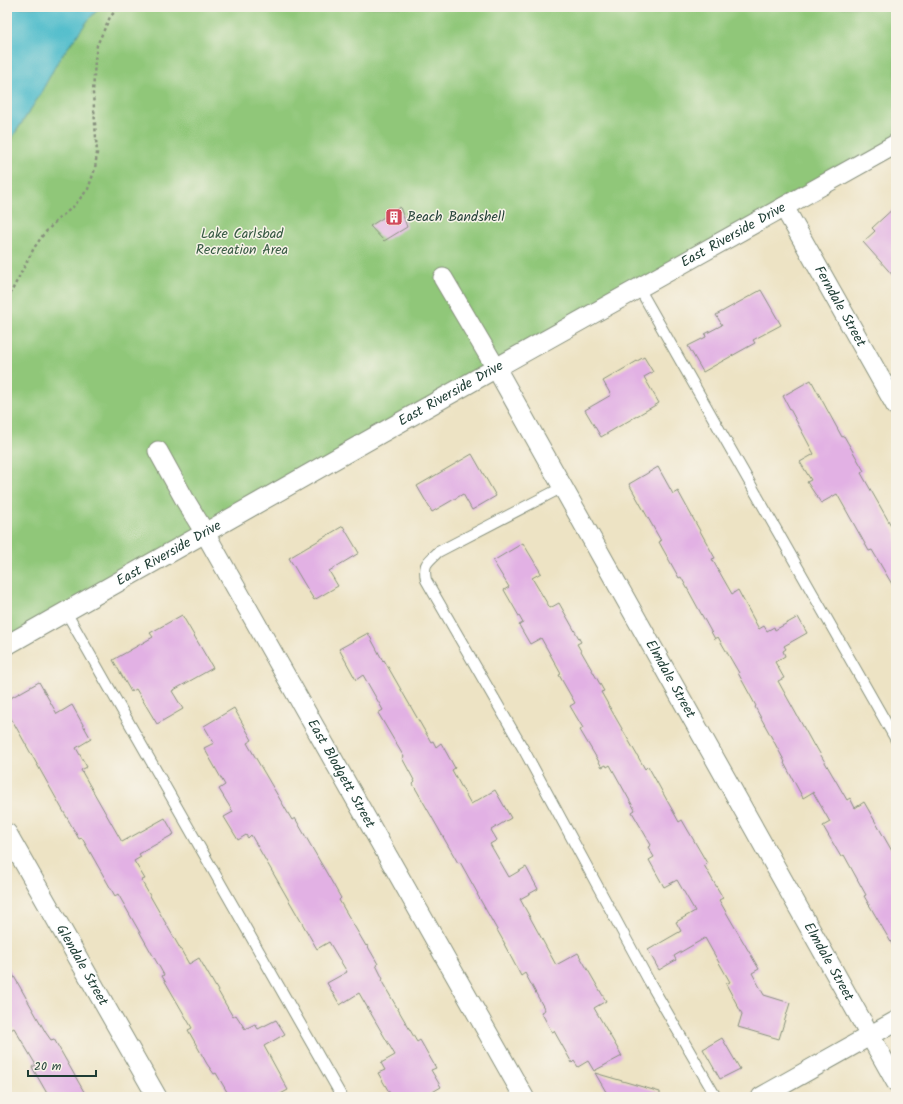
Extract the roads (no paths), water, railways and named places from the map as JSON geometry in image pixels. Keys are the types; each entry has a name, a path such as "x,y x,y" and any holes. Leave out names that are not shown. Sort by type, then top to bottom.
{"street":[{"name":"East Riverside Drive","path":"7,645 496,368 896,144"},
{"name":"Ferndale Street","path":"784,207 896,406"},
{"name":"Elmdale Street","path":"443,278 563,486 896,1082"},
{"name":"East Blodgett Street","path":"158,451 524,1097"},
{"name":"Glendale Street","path":"7,833 157,1097"},
{"path":"761,1097 896,1021"}],"lane":[{"path":"639,288 896,740"},
{"path":"563,486 438,552 426,564 426,580 524,752 649,981 716,1097"},
{"path":"66,612 342,1097"}],"water":[{"path":"7,7 100,7 89,19 58,61 38,98 7,145"}],"place":[{"name":"Beach Bandshell","path":"394,217"}],"park label":[{"name":"Lake Carlsbad Recreation Area","path":"242,242"}]}
